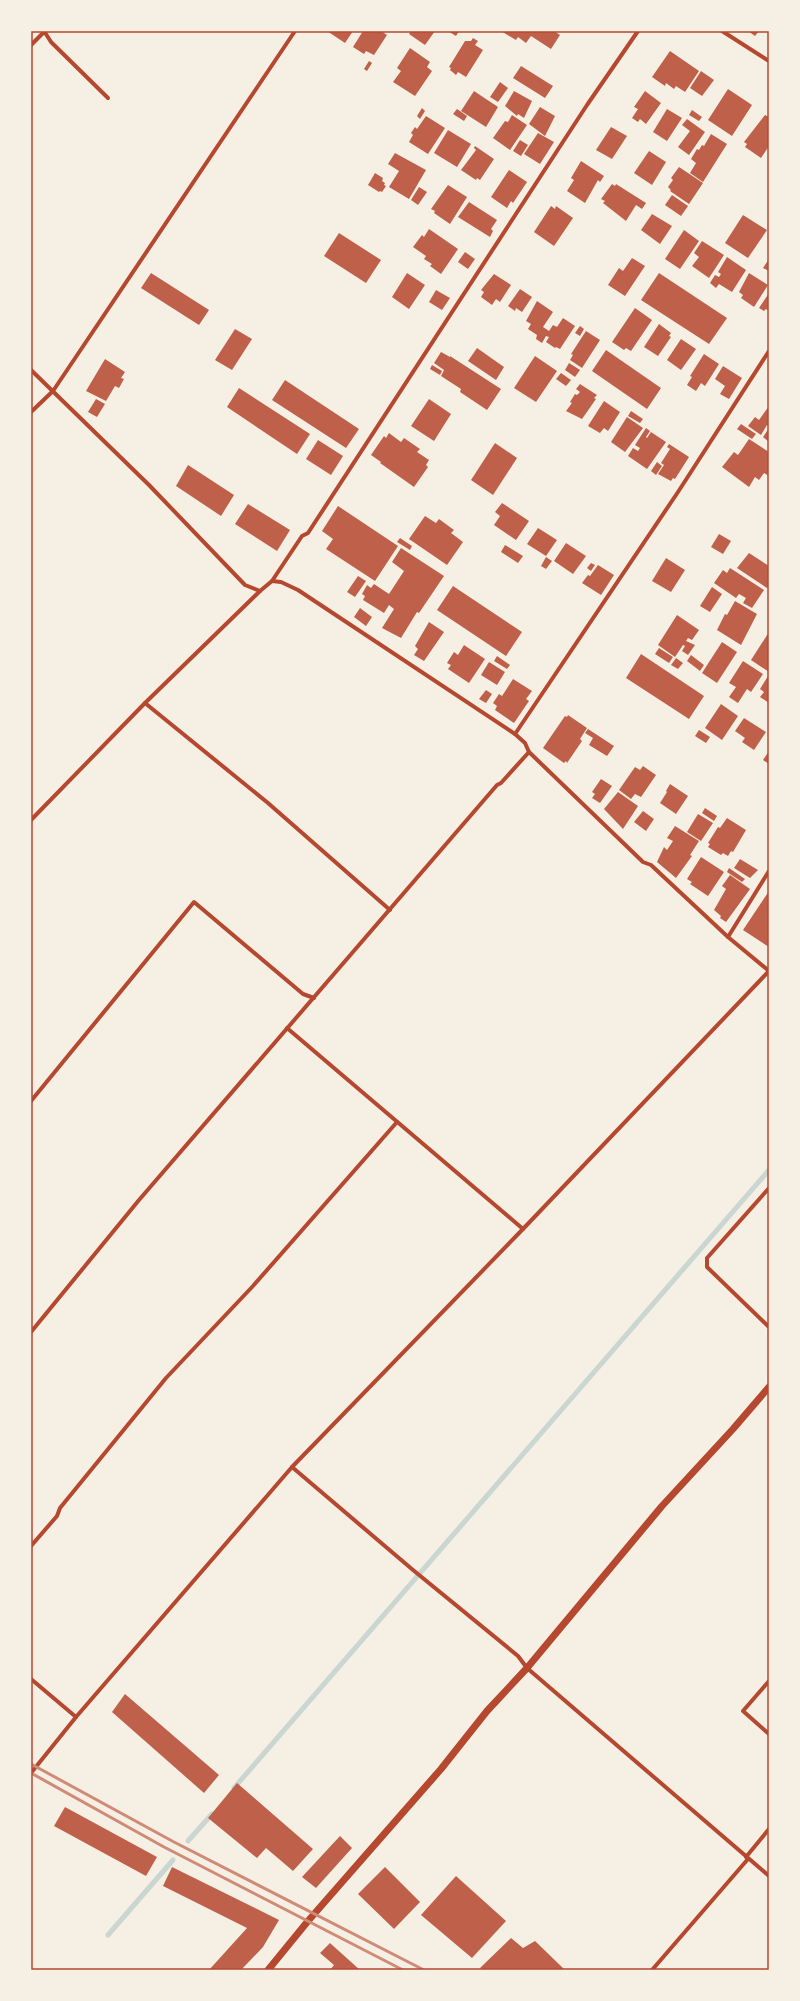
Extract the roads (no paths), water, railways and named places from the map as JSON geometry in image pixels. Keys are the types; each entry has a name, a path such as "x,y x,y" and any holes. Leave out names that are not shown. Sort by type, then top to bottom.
{"street":[{"path":"31,45 45,31 51,42 108,98"},
{"path":"31,412 53,391 295,31"},
{"path":"31,820 145,703 272,581 302,536 308,532 583,112 638,31"},
{"path":"722,31 769,61"},
{"path":"515,734 678,492 769,351"},
{"path":"31,370 149,485 245,585 260,591"},
{"path":"31,1773 76,1717 292,1467 523,1230 769,971 728,937 651,865 643,862 529,752 525,743 515,734 298,590 281,582 272,581"},
{"path":"145,703 268,803 390,910"},
{"path":"31,1331 139,1200 496,785 501,783 529,752"},
{"path":"728,937 769,871"},
{"path":"31,1101 194,902 303,994 314,998"},
{"path":"287,1028 523,1230"},
{"path":"31,1546 57,1516 60,1508 98,1459 166,1378 253,1286 398,1122"},
{"path":"769,1188 707,1258 707,1267 769,1327"},
{"path":"268,1970 308,1921 441,1768 487,1712 527,1668 662,1506 769,1387"},
{"path":"292,1467 413,1570 518,1656 527,1668 769,1876"},
{"path":"31,1679 76,1717"},
{"path":"769,1681 743,1711 769,1734"},
{"path":"652,1970 747,1858 769,1829"}],"waterway":[{"path":"234,1788 769,1170"},
{"path":"188,1841 212,1814"},
{"path":"108,1935 173,1860"}],"railway":[{"path":"31,1764 174,1842 424,1970"},
{"path":"31,1773 164,1847 403,1970"}]}
